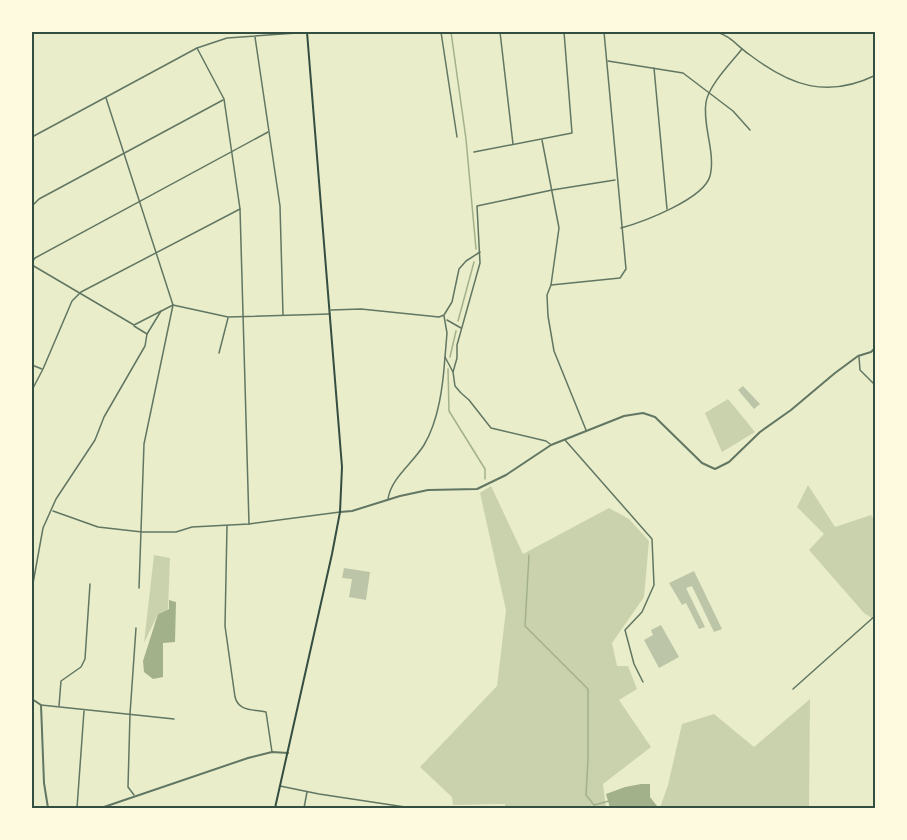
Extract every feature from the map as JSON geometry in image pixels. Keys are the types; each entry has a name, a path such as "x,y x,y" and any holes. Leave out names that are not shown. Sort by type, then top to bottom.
{"main road":[{"path":"275,808 340,512 342,467 308,32"}],"street":[{"path":"32,137 197,48 227,38 308,32"},
{"path":"441,32 457,137"},
{"path":"500,32 513,145"},
{"path":"474,152 572,133 564,32"},
{"path":"551,285 620,278 626,269 604,32"},
{"path":"716,32 724,34 757,60 790,79 822,88 838,89 876,75"},
{"path":"255,36 280,206 283,316"},
{"path":"197,48 224,99 240,209 249,524"},
{"path":"621,228 646,221 682,203 705,187 710,175 705,103 709,91 742,49"},
{"path":"607,61 683,73 733,111 750,130"},
{"path":"654,67 667,210"},
{"path":"106,98 173,305 144,444 139,588"},
{"path":"32,206 39,198 224,99"},
{"path":"147,334 32,263 35,258 269,132"},
{"path":"542,140 559,228 551,285 547,295 554,351 586,431"},
{"path":"453,372 457,358 457,345 480,263 477,206 552,190 617,180"},
{"path":"32,390 72,301 81,292 240,209"},
{"path":"134,325 173,305 228,317 283,316 362,309 439,317 444,315 452,302 459,269 481,252"},
{"path":"32,589 43,528 56,499 95,440 109,408 145,346 147,334 161,310"},
{"path":"388,500 390,488 425,443 435,419 444,377 447,333 444,315"},
{"path":"219,353 228,317"},
{"path":"446,319 462,328"},
{"path":"52,511 98,527 142,532 176,532 192,528 249,524 352,511 428,490 477,489 493,482 564,439 624,416 643,413 655,417 702,463 715,469 729,462 760,432 791,411 835,373 858,356 871,352 876,347"},
{"path":"858,356 860,370 876,386"},
{"path":"445,357 453,372 455,386 491,428 546,441 551,445"},
{"path":"32,364 43,369"},
{"path":"564,439 652,539 654,585 642,612 625,630 634,664 644,682"},
{"path":"227,525 225,626 235,697 244,710 266,712 272,752"},
{"path":"59,707 61,681 81,667 85,659 90,584"},
{"path":"793,689 876,615"},
{"path":"134,796 128,787 136,628"},
{"path":"32,699 41,705 174,719"},
{"path":"41,705 44,783 48,808 41,808"},
{"path":"77,808 84,709"},
{"path":"101,808 248,758 272,752 288,753"},
{"path":"279,786 405,808 460,808"},
{"path":"304,808 307,792"}],"shaded area":[{"path":"728,399 755,432 722,452 705,413"},
{"path":"808,485 835,527 871,515 875,521 875,620 864,613 809,550 824,534 797,507"},
{"path":"491,486 523,554 609,508 629,519 649,541 644,597 612,643 617,666 628,666 637,689 619,700 651,747 603,784 606,808 505,808 505,804 453,805 452,797 420,767 497,686 506,610 480,493"},
{"path":"154,555 170,558 168,609 158,614 144,643"},
{"path":"169,600 176,602 175,642 163,643 163,677 153,679 144,672 143,661 158,614 169,609"},
{"path":"810,699 809,808 660,808 668,785 682,724 714,714 754,747"},
{"path":"641,784 650,784 650,797 657,806 656,808 610,808 606,794"}],"building":[{"path":"743,386 760,404 754,409 738,390"},
{"path":"344,568 370,572 366,600 349,597 352,579 342,578"},
{"path":"694,571 722,629 714,632 692,586 686,588 705,627 699,629 686,603 682,605 669,583"},
{"path":"661,625 679,657 659,668 644,640 653,635 651,630"}],"waterway":[{"path":"451,32 466,139 476,249"},
{"path":"458,321 474,262"},
{"path":"450,357 456,331"},
{"path":"448,369 449,411 485,469 485,479"},
{"path":"529,555 525,626 588,689 586,795 594,805 609,801"}]}
